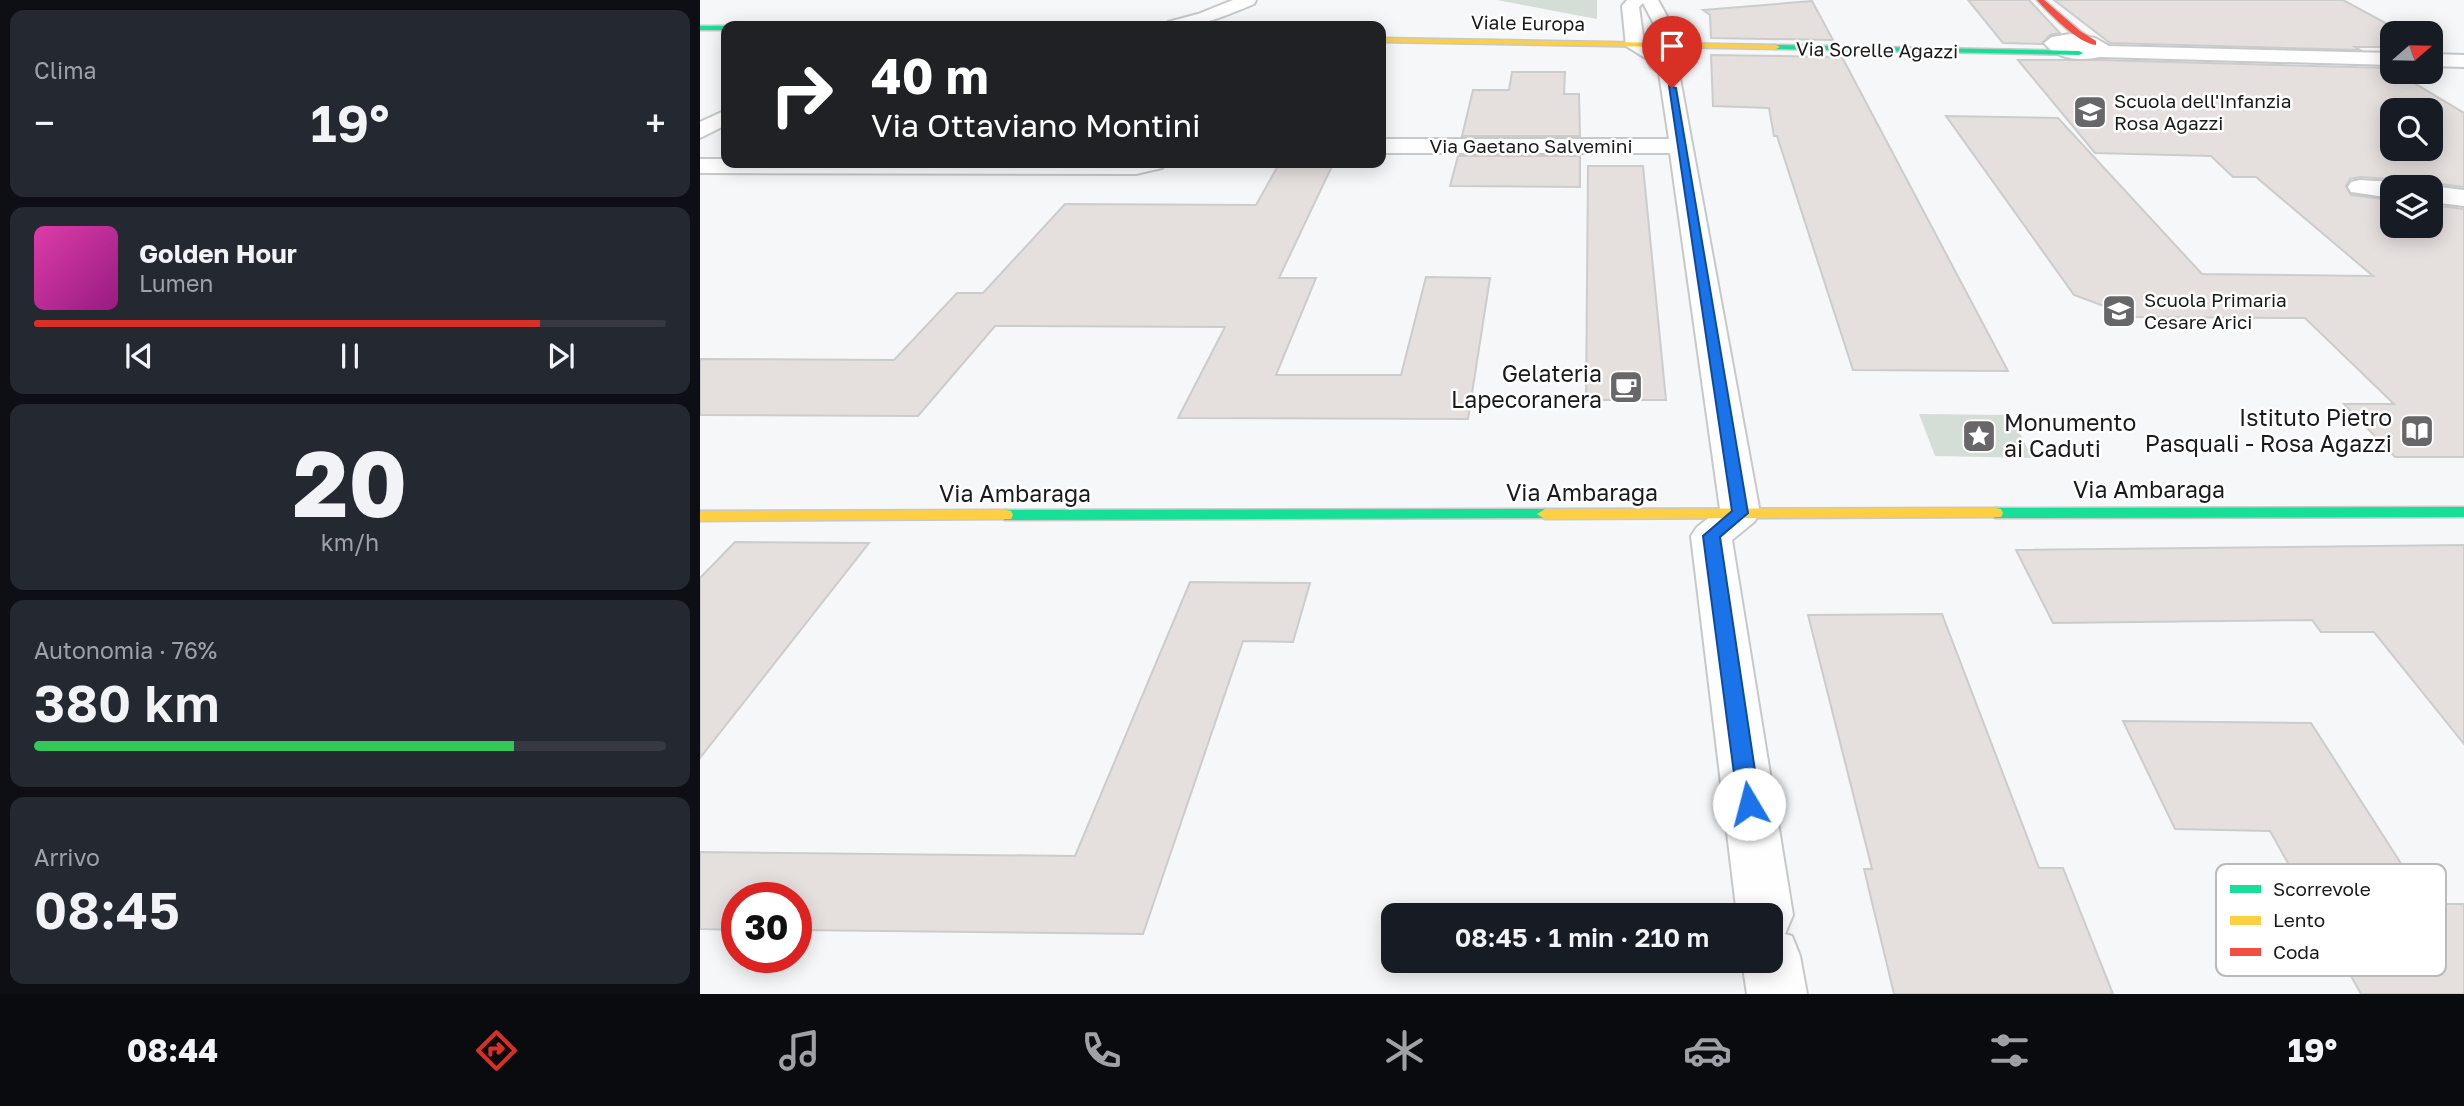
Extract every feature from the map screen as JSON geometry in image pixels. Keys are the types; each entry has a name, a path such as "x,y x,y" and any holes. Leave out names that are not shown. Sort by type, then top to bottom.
{"street":[{"path":"1193,21 1248,0"},
{"path":"1637,0 1630,6 1635,41 1656,56 1658,63 1671,52"},
{"path":"1650,0 1671,52 1681,146 1740,513 1712,536 1763,903"},
{"path":"2040,0 2087,45"},
{"path":"1234,21 1269,2"},
{"path":"700,27 721,28"},
{"name":"Viale Europa","path":"1386,32 1635,41 1671,52"},
{"name":"Viale Europa","path":"1386,40 1635,41"},
{"path":"2056,43 2061,49 2087,45"},
{"name":"Via Sorelle Agazzi","path":"1671,52 2056,43"},
{"name":"Via Sorelle Agazzi","path":"1671,52 2087,45 2380,58"},
{"path":"2443,60 2464,61"},
{"path":"700,131 721,119"},
{"name":"Via Gaetano Salvemini","path":"1386,146 1681,146"},
{"path":"700,166 721,166"},
{"path":"2360,187 2380,189"},
{"path":"2443,195 2464,198"},
{"name":"Via Ambaraga","path":"700,516 1661,516 1740,513 2464,512"},
{"path":"1774,973 1777,994"}],"shaded area":[{"path":"1497,0 1597,0 1597,19"},
{"path":"1919,414 2011,415 2032,458 1935,456"}],"building":[{"path":"1968,0 2029,0 2060,33 2050,35 2042,44 2003,43"},
{"path":"2054,0 2343,0 2382,21 2380,47 2355,47 2360,50 2110,43"},
{"path":"1812,1 1833,40 1711,38 1710,15 1703,10"},
{"path":"1711,55 1842,57 2008,371 1853,370 1777,136 1774,136 1769,108 1713,106"},
{"path":"2018,60 2380,68 2380,84 2416,84 2439,98 2380,98 2380,161 2443,161 2443,100 2464,113 2464,187 2443,184 2443,175 2360,177 2350,179 2346,186 2351,195 2380,199 2380,238 2443,238 2443,206 2464,209 2464,457 2395,457 2344,404 2394,404 2305,318 2133,317 2074,295 1946,116 2058,118 2202,274 2373,276 2256,177 2233,177 2211,156 2095,153"},
{"path":"1512,72 1565,72 1564,94 1579,94 1580,136 1462,136 1473,90 1509,90"},
{"path":"1458,156 1580,156 1580,187 1450,186"},
{"path":"1588,166 1643,166 1666,400 1586,400"},
{"path":"1277,168 1331,168 1279,278 1316,278 1276,375 1401,375 1426,277 1490,278 1468,419 1178,418 1225,327 995,326 918,416 700,415 700,359 894,360 957,293 983,293 1065,204 1256,205"},
{"path":"735,542 869,543 700,758 700,578"},
{"path":"2464,545 2464,744 2374,632 2321,632 2312,620 2053,623 2016,550"},
{"path":"1190,582 1310,583 1293,642 1243,641 1143,934 812,930 812,882 721,882 721,930 700,929 700,852 1075,856"},
{"path":"1942,614 2039,868 2063,868 2113,994 1894,994 1864,869 1872,869 1808,615"},
{"path":"2123,721 2311,723 2401,864 2288,864 2270,831 2175,829"},
{"path":"2446,904 2464,904 2464,994 2361,994 2351,976 2446,976"}],"traffic: fast":[{"path":"700,28 721,28"},
{"path":"1776,47 2079,53"},
{"path":"1995,513 2464,512"},
{"path":"1005,515 1545,514"}],"traffic: slow":[{"path":"1386,40 1776,47"},
{"path":"1545,514 1995,513"},
{"path":"700,516 1005,515"}],"traffic: jam":[{"path":"2040,0 2077,33 2093,43"}],"place":[{"name":"Scuola dell'Infanzia Rosa Agazzi","path":"2090,112"},
{"name":"Scuola Primaria Cesare Arici","path":"2119,311"},
{"name":"Gelateria Lapecoranera","path":"1626,387"},
{"name":"Istituto Pietro Pasquali - Rosa Agazzi","path":"2417,431"},
{"name":"Monumento ai Caduti","path":"1979,436"}],"route":[{"path":"1672,88 1740,513 1712,536 1716,583 1749,804"}]}
